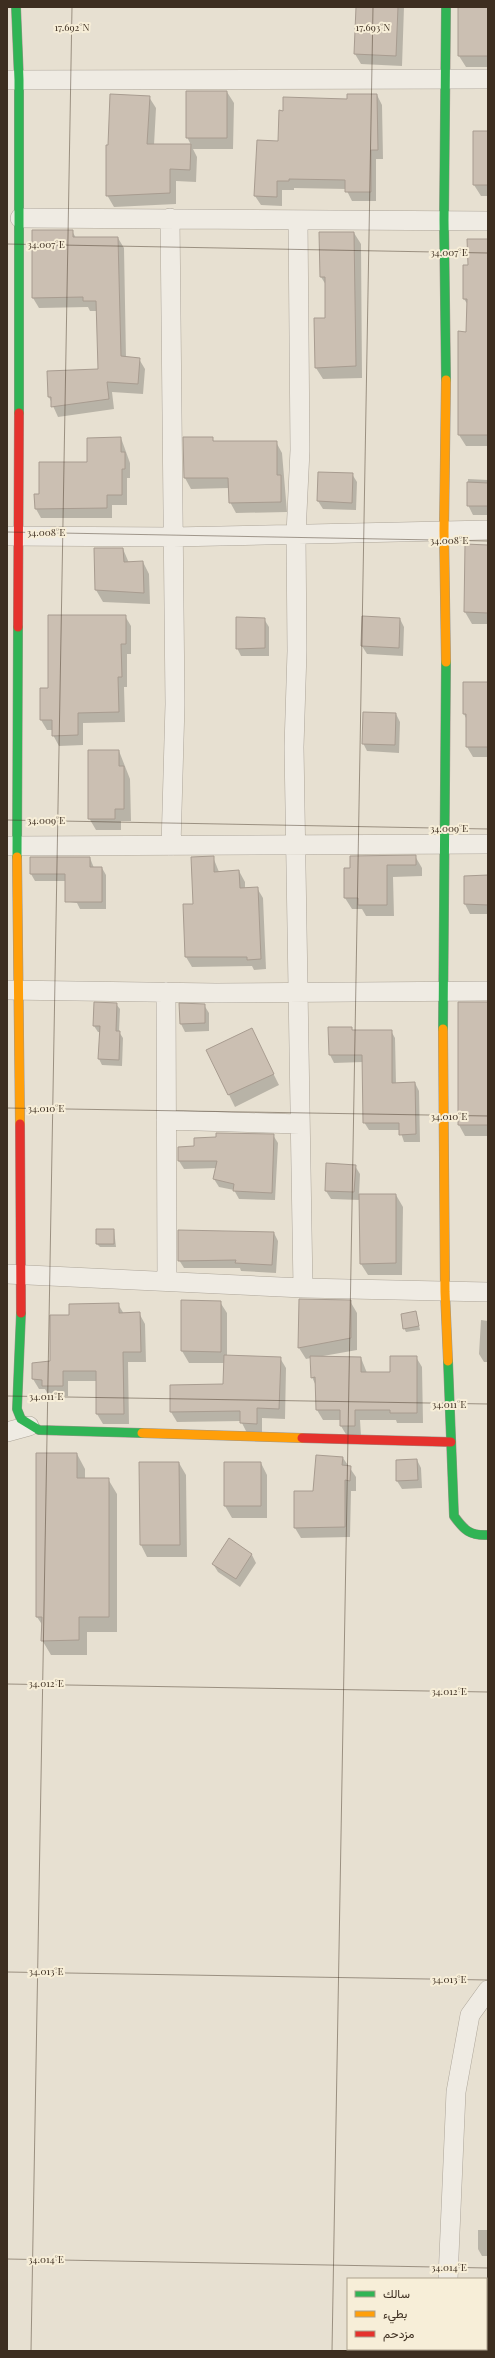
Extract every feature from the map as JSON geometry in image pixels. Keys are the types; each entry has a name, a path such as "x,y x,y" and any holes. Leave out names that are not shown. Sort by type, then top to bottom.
{"street":[{"path":"16,7 13,80 13,157 20,218 14,311 12,990 14,1274 17,1409 21,1419 29,1426 39,1430 451,1442"},
{"path":"446,7 444,79 446,325 444,531 446,635 446,844 443,992 445,1292 454,1516 464,1531 474,1536 488,1535"},
{"path":"13,80 488,79"},
{"path":"20,218 488,220"},
{"path":"170,218 175,704 171,846"},
{"path":"298,220 300,450 296,534 296,845 303,1288"},
{"path":"14,536 173,537 488,530"},
{"path":"12,846 488,844"},
{"path":"12,990 166,992 488,991"},
{"path":"166,992 167,1282"},
{"path":"166,1120 300,1124"},
{"path":"14,1274 303,1288 488,1292"},
{"path":"7,1432 29,1426"},
{"path":"448,2278 456,2092 470,2015 488,1990"}],"building":[{"path":"356,7 398,7 396,56 354,54"},
{"path":"458,7 488,7 488,56 458,56"},
{"path":"186,91 227,91 227,138 186,138"},
{"path":"110,94 150,96 147,144 191,144 190,170 170,169 170,193 106,196 106,145 108,145"},
{"path":"347,94 377,94 378,150 371,150 371,192 345,192 345,180 289,179 289,181 277,181 277,197 254,196 257,140 278,141 279,110 283,111 283,97 347,99"},
{"path":"473,131 488,131 488,185 473,185"},
{"path":"32,230 73,230 73,237 118,237 121,356 140,358 138,384 107,382 109,399 51,407 51,397 48,397 47,371 98,369 96,301 83,301 83,297 32,298"},
{"path":"319,232 354,232 356,366 315,368 314,318 325,318 325,277 320,277"},
{"path":"467,239 488,239 488,435 458,435 458,331 466,332 467,299 463,299 463,265 468,265"},
{"path":"121,437 121,452 125,452 125,469 122,469 122,495 107,495 107,508 35,509 34,494 39,494 39,462 87,462 87,438"},
{"path":"183,437 213,437 213,441 277,441 277,475 281,475 281,502 229,503 228,478 184,478"},
{"path":"318,472 353,473 352,503 317,501"},
{"path":"467,482 488,483 488,506 467,506"},
{"path":"465,544 488,545 488,613 464,612"},
{"path":"94,548 123,548 124,562 143,561 144,593 95,590"},
{"path":"48,615 126,615 126,644 121,644 122,677 118,677 119,712 78,713 78,735 52,736 52,720 40,720 40,688 48,688"},
{"path":"362,616 400,618 399,648 361,646"},
{"path":"236,617 265,618 265,648 236,649"},
{"path":"463,682 488,682 488,747 466,747 466,714 463,714"},
{"path":"363,712 396,713 395,745 362,744"},
{"path":"88,750 119,750 119,766 124,766 124,809 115,809 115,819 88,819"},
{"path":"416,855 416,865 387,865 387,905 358,905 358,898 344,898 344,868 350,868 350,856"},
{"path":"214,856 214,872 239,870 240,888 258,887 261,959 247,960 247,957 185,957 183,904 193,904 191,857"},
{"path":"30,857 90,857 90,867 102,867 102,902 65,902 65,874 30,874"},
{"path":"488,875 488,905 464,904 464,876"},
{"path":"94,1002 117,1003 116,1031 120,1031 119,1060 98,1059 100,1026 93,1026"},
{"path":"458,1002 488,1002 488,1125 458,1125"},
{"path":"179,1003 205,1004 205,1023 180,1024"},
{"path":"328,1027 352,1027 352,1030 392,1030 392,1083 415,1082 416,1134 399,1135 399,1123 363,1123 362,1055 329,1055"},
{"path":"252,1028 274,1074 228,1095 206,1050"},
{"path":"216,1133 274,1134 272,1193 233,1191 234,1184 213,1179 217,1161 178,1161 178,1147 194,1146 194,1138 216,1137"},
{"path":"326,1163 356,1165 354,1192 325,1191"},
{"path":"359,1194 396,1194 396,1263 360,1264"},
{"path":"96,1229 114,1229 114,1244 96,1244"},
{"path":"178,1230 274,1232 272,1265 235,1263 236,1260 178,1261"},
{"path":"299,1299 351,1300 351,1338 298,1348"},
{"path":"181,1300 221,1301 221,1352 181,1351"},
{"path":"119,1303 119,1313 140,1312 141,1352 123,1352 124,1414 96,1414 96,1371 63,1371 63,1386 42,1386 42,1380 32,1379 32,1363 50,1361 50,1315 69,1315 69,1304"},
{"path":"416,1311 419,1326 403,1329 401,1314"},
{"path":"224,1355 281,1357 279,1409 257,1408 257,1424 240,1423 240,1411 170,1412 170,1385 223,1384"},
{"path":"310,1356 361,1357 361,1372 390,1372 390,1356 417,1356 417,1413 390,1413 390,1410 355,1410 355,1426 340,1426 340,1410 316,1410 315,1377 311,1378"},
{"path":"36,1453 77,1453 77,1478 109,1478 109,1617 79,1617 79,1640 41,1641 42,1617 36,1617"},
{"path":"316,1455 343,1457 342,1465 351,1466 350,1481 345,1480 345,1527 294,1528 294,1491 313,1491"},
{"path":"417,1459 418,1480 396,1481 396,1460"},
{"path":"139,1462 179,1462 180,1545 140,1545"},
{"path":"224,1462 261,1462 261,1506 224,1506"},
{"path":"229,1538 252,1554 236,1579 212,1564"}],"traffic: fast":[{"path":"16,7 19,80 19,413"},
{"path":"446,7 444,220 446,380"},
{"path":"17,857 18,627"},
{"path":"443,1029 446,662"},
{"path":"21,1313 17,1409 21,1419 39,1430 142,1433"},
{"path":"448,1361 454,1516 468,1531 476,1534 488,1535"}],"traffic: slow":[{"path":"446,380 444,531 446,662"},
{"path":"17,857 20,1124"},
{"path":"443,1029 445,1292 448,1361"},
{"path":"142,1433 302,1438"}],"traffic: jam":[{"path":"18,627 19,413"},
{"path":"20,1124 21,1313"},
{"path":"302,1438 451,1442"}]}
